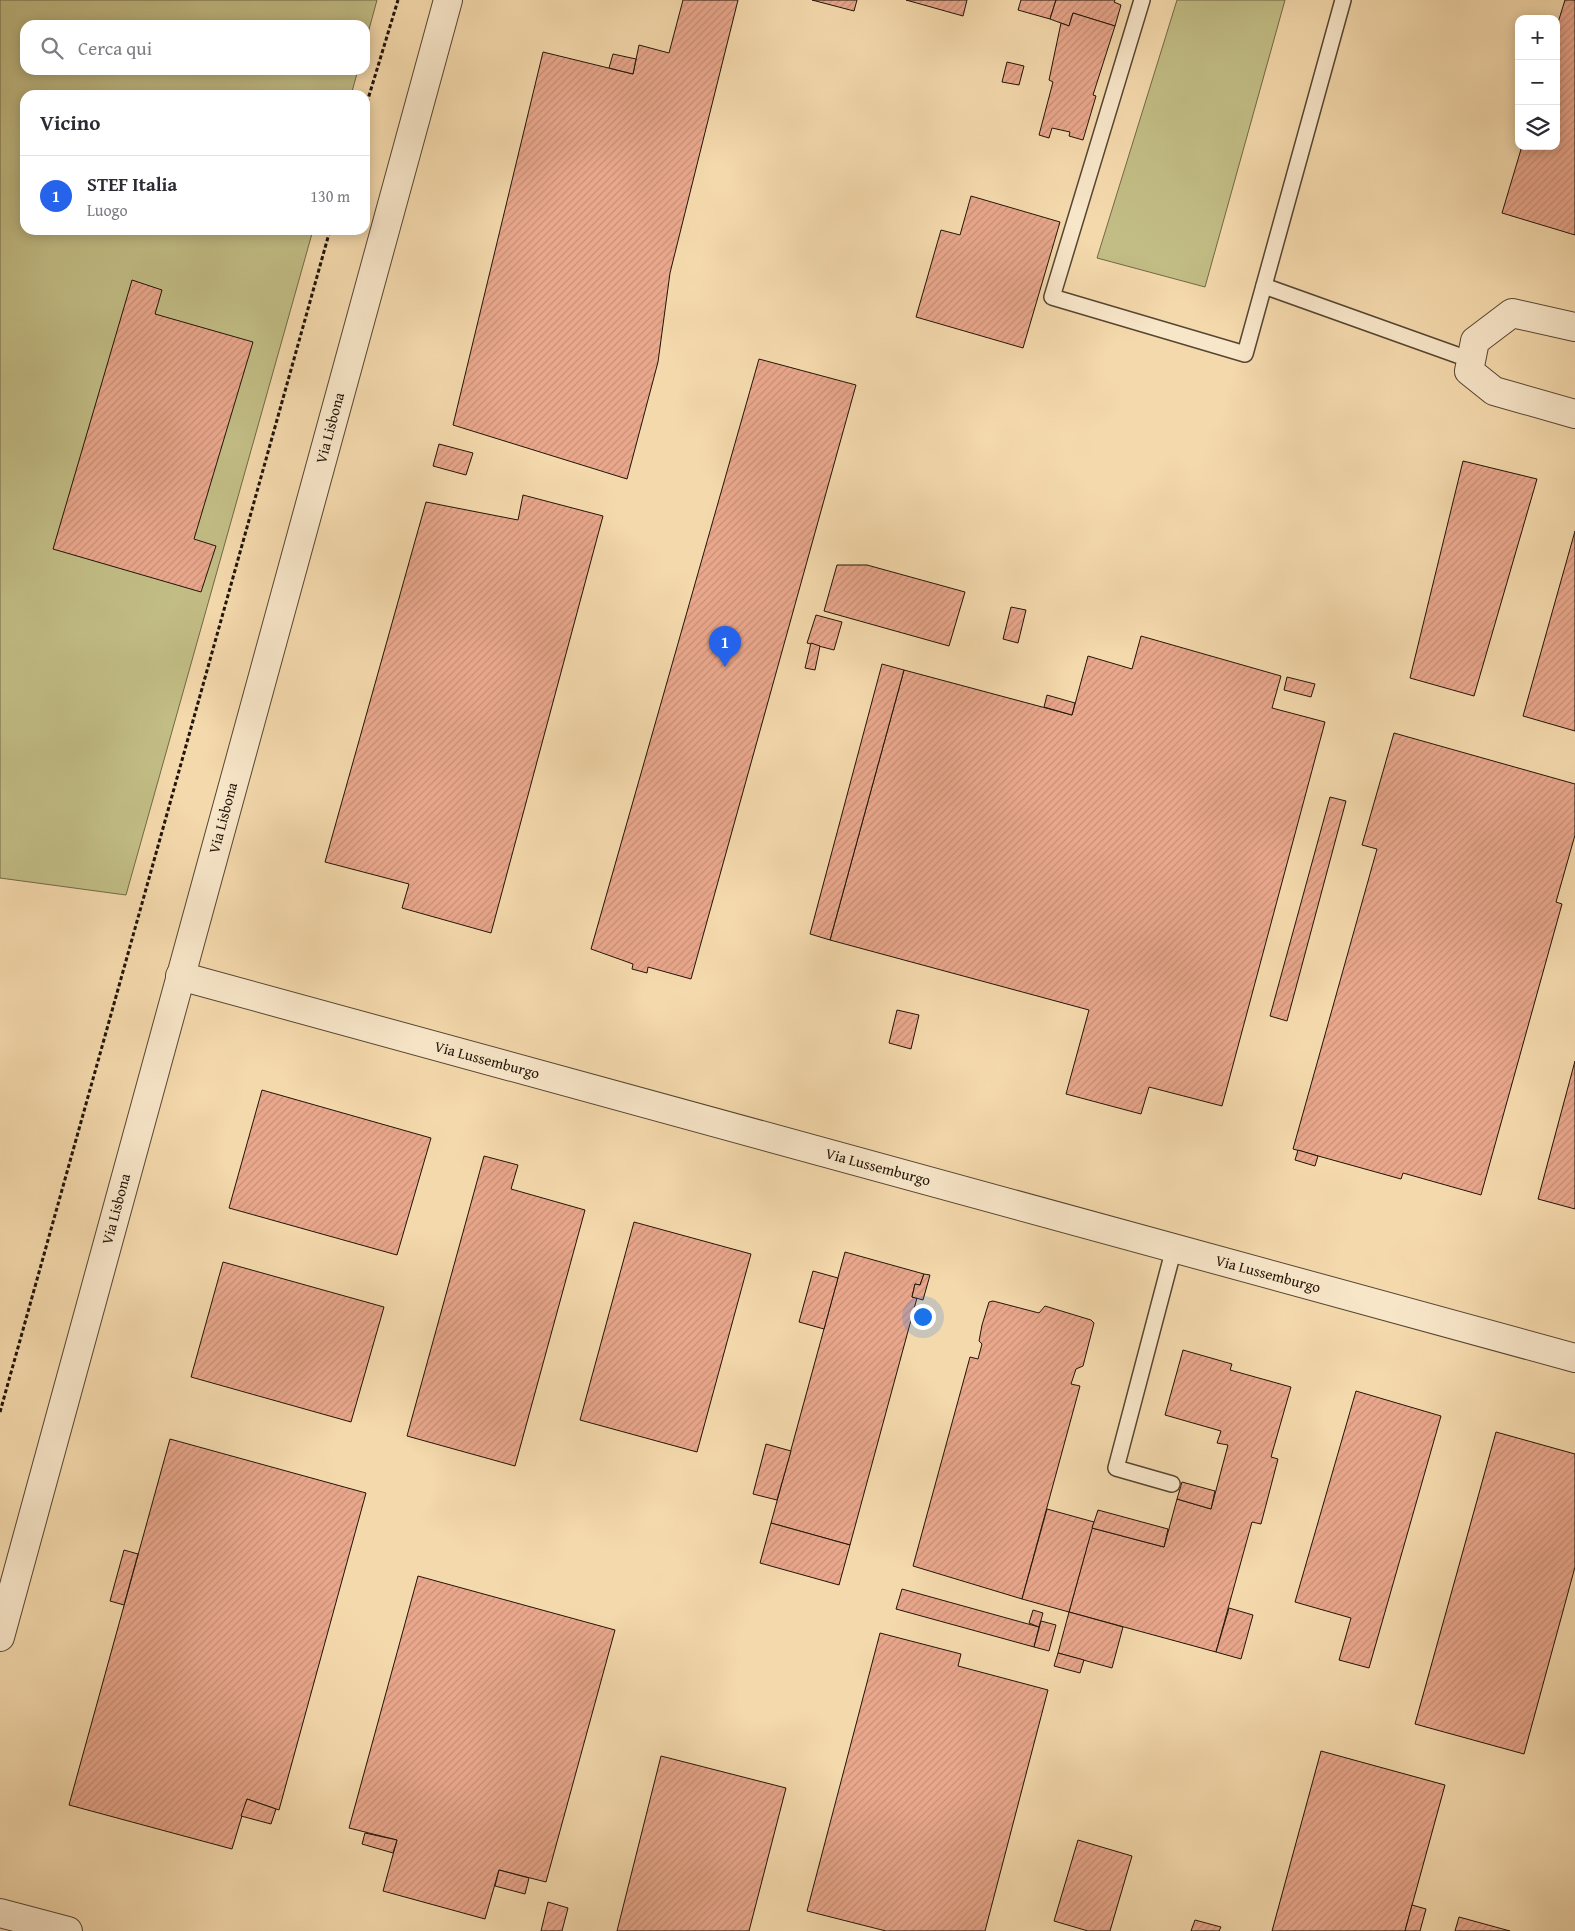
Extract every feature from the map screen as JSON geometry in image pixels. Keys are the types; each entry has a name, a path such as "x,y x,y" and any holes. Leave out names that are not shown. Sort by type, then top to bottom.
{"street":[{"name":"Via Lisbona","path":"0,1637 448,0"},
{"path":"1575,327 1512,313 1475,341 1469,371 1494,391 1575,414"},
{"name":"Via Lussemburgo","path":"180,976 1575,1358"},
{"path":"0,1913 68,1931"}],"lane":[{"path":"1142,0 1052,298 1245,354 1343,0"},
{"path":"1264,286 1471,360"},
{"path":"1172,1484 1116,1468 1174,1248"}],"path":[{"path":"370,92 398,0"},
{"path":"0,1412 329,235"}],"shaded area":[{"path":"0,0 377,0 370,26 370,20 20,20 20,75 357,75 352,90 20,90 20,235 312,235 126,895 0,878"},
{"path":"1177,0 1285,0 1205,287 1097,258"}],"building":[{"path":"683,0 738,0 670,273 658,362 627,479 453,425 543,52 633,74 639,45 669,53"},
{"path":"812,0 857,0 854,11"},
{"path":"906,0 967,0 963,16"},
{"path":"1021,0 1056,0 1050,19 1018,10"},
{"path":"1056,0 1115,0 1114,2 1121,5 1115,26 1073,13 1069,26 1050,19"},
{"path":"1565,0 1575,0 1575,235 1502,213 1521,150 1560,150 1560,16"},
{"path":"1073,13 1115,26 1093,95 1096,96 1083,140 1069,136 1070,132 1052,128 1049,138 1039,135 1053,82 1049,80 1061,23 1069,26"},
{"path":"613,54 636,59 633,74 609,68"},
{"path":"1007,62 1024,66 1019,85 1002,82"},
{"path":"971,196 1060,222 1023,348 916,317 941,230 960,235"},
{"path":"132,280 162,290 155,314 253,342 194,539 216,546 201,592 53,549"},
{"path":"759,359 856,385 691,979 648,967 647,973 632,969 633,964 591,949"},
{"path":"439,444 473,453 466,475 433,466"},
{"path":"1463,461 1537,479 1474,696 1410,678"},
{"path":"523,495 603,516 491,933 402,908 409,884 325,862 426,502 518,520"},
{"path":"1575,531 1575,731 1523,716"},
{"path":"837,565 867,565 965,592 949,646 824,611"},
{"path":"1011,607 1026,610 1018,643 1003,639"},
{"path":"816,615 842,622 834,650 807,643"},
{"path":"1141,636 1281,676 1272,708 1325,722 1222,1106 1149,1087 1141,1114 1066,1094 1089,1010 830,940 904,670 1072,715 1088,656 1132,669"},
{"path":"811,643 820,646 815,670 805,668"},
{"path":"882,664 904,670 830,940 810,934"},
{"path":"1287,677 1315,684 1311,697 1284,690"},
{"path":"1047,695 1075,703 1072,715 1044,707"},
{"path":"1394,733 1575,784 1575,835 1556,902 1562,904 1481,1195 1403,1173 1401,1179 1293,1149 1377,849 1362,845"},
{"path":"1330,797 1346,801 1287,1021 1270,1016"},
{"path":"897,1010 919,1015 911,1049 889,1043"},
{"path":"1575,1061 1575,1209 1538,1199"},
{"path":"262,1090 431,1138 397,1255 229,1208"},
{"path":"1298,1150 1318,1156 1315,1166 1295,1160"},
{"path":"484,1156 518,1165 511,1189 585,1210 515,1466 407,1436"},
{"path":"634,1222 751,1254 697,1452 580,1420"},
{"path":"845,1252 924,1274 920,1285 915,1284 912,1297 917,1298 850,1545 771,1523"},
{"path":"223,1262 384,1307 351,1422 191,1377"},
{"path":"813,1271 838,1278 824,1329 799,1322"},
{"path":"924,1274 930,1275 923,1300 912,1297 915,1284 920,1285"},
{"path":"993,1301 1039,1313 1045,1306 1091,1320 1094,1323 1083,1366 1076,1369 1071,1384 1080,1386 1022,1599 913,1566 970,1357 978,1359 982,1344 979,1341 982,1325 989,1302"},
{"path":"1183,1350 1232,1364 1230,1370 1291,1387 1271,1457 1278,1459 1261,1524 1252,1522 1216,1652 1069,1612 1092,1528 1164,1547 1177,1499 1211,1509 1228,1445 1217,1443 1221,1431 1165,1415"},
{"path":"1356,1391 1441,1416 1369,1668 1339,1660 1351,1618 1295,1602"},
{"path":"1496,1432 1575,1454 1575,1567 1524,1754 1415,1724"},
{"path":"170,1439 366,1493 279,1810 247,1799 232,1849 69,1805"},
{"path":"766,1444 791,1451 777,1500 753,1494"},
{"path":"1182,1482 1215,1491 1211,1509 1177,1499"},
{"path":"1047,1509 1094,1522 1069,1612 1022,1599"},
{"path":"1098,1510 1168,1529 1164,1547 1092,1528"},
{"path":"771,1523 850,1545 839,1585 760,1563"},
{"path":"124,1550 138,1554 124,1605 110,1601"},
{"path":"418,1576 615,1630 546,1882 499,1870 485,1919 383,1891 397,1840 349,1828"},
{"path":"902,1589 1039,1627 1034,1647 896,1609"},
{"path":"1229,1608 1253,1615 1241,1659 1216,1652"},
{"path":"1033,1610 1043,1613 1039,1627 1029,1623"},
{"path":"1069,1612 1123,1627 1112,1668 1058,1653"},
{"path":"1041,1621 1056,1625 1049,1651 1034,1647"},
{"path":"880,1633 961,1654 958,1666 1048,1690 985,1931 886,1931 807,1911"},
{"path":"1058,1653 1084,1660 1080,1673 1054,1666"},
{"path":"1321,1751 1445,1785 1405,1931 1272,1931"},
{"path":"661,1756 786,1788 749,1931 617,1931"},
{"path":"247,1799 276,1809 271,1824 241,1816"},
{"path":"365,1833 397,1840 393,1853 362,1844"},
{"path":"1078,1840 1132,1856 1110,1931 1088,1931 1054,1921"},
{"path":"499,1870 529,1878 525,1894 495,1886"},
{"path":"548,1902 568,1908 562,1931 541,1931"},
{"path":"1412,1905 1426,1909 1420,1931 1405,1931"},
{"path":"1459,1917 1510,1931 1455,1931"},
{"path":"1195,1920 1221,1927 1219,1931 1191,1931"}],"place":[{"name":"STEF Italia","path":"725,667"}]}
